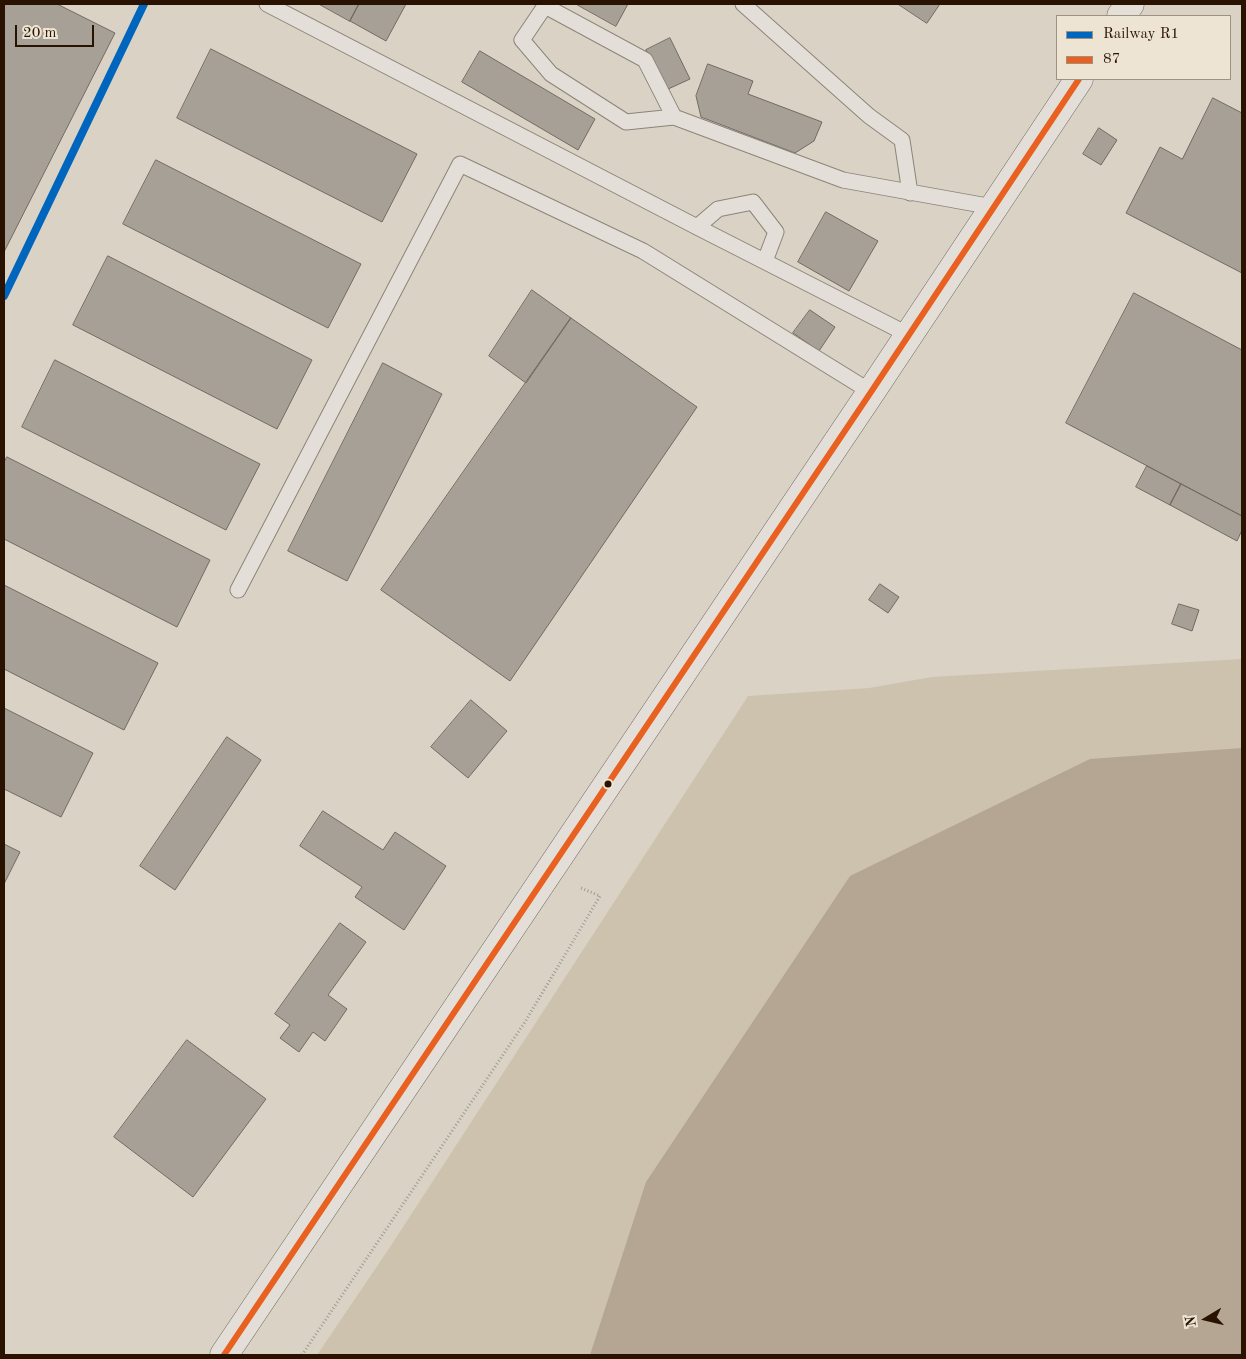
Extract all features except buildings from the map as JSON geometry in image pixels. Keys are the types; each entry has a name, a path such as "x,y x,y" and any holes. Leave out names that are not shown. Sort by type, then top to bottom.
{"main road":[{"path":"1122,15 1130,4"},
{"path":"224,1355 1078,80"}],"lane":[{"path":"267,4 765,262 909,334"},
{"path":"743,4 869,116 902,140 910,193"},
{"path":"674,117 645,60 545,6 522,40 551,74 626,122 674,117 843,180 993,207"},
{"path":"238,590 460,164 643,251 871,392"},
{"path":"697,227 718,209 753,202 776,232 765,262"}],"path":[{"path":"302,1355 525,1022 600,896 580,887"}],"shaded area":[{"path":"1242,659 1242,1355 317,1355 390,1247 748,696 869,688 932,677"},
{"path":"1242,748 1242,1355 590,1355 646,1182 850,876 1090,759"}],"rail line":[{"name":"R1","path":"4,296 144,4"}],"transit line":[{"name":"87","path":"224,1355 1078,80"}]}
